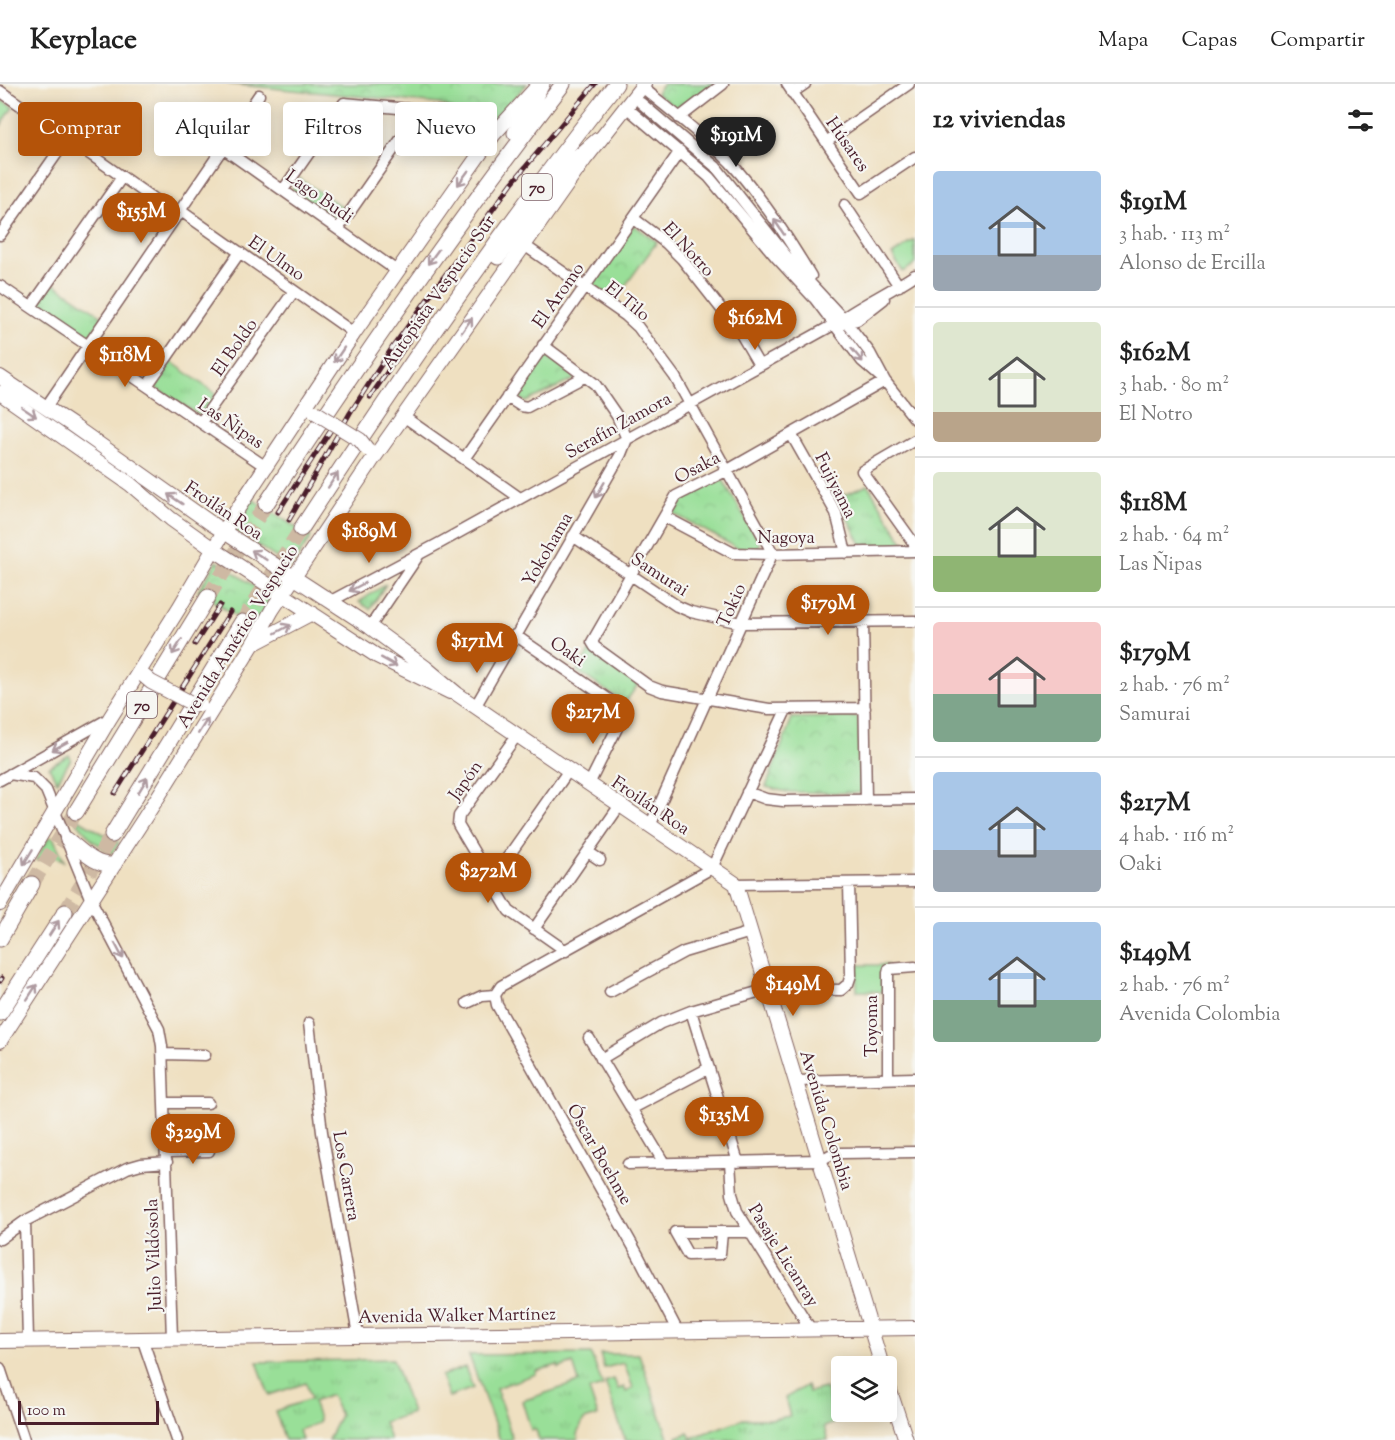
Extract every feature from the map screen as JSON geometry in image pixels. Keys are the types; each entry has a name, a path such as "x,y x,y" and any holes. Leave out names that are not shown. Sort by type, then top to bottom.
{"highway":[{"path":"492,175 541,84"},
{"name":"Autopista Vespucio Sur","path":"266,504 398,306 492,175 563,84"},
{"name":"Autopista Vespucio Sur","path":"301,529 461,291 616,84"},
{"path":"461,291 498,256 575,160 598,140"},
{"name":"70","path":"76,812 208,597"},
{"name":"70","path":"112,835 242,622"},
{"path":"0,939 32,884"},
{"path":"0,1013 65,912"}],"main road":[{"path":"497,132 541,84"},
{"name":"Avenida Américo Vespucio","path":"0,1041 254,644 369,455 403,416 598,140 643,85"},
{"path":"0,904 110,718 142,672 213,549 354,333 478,156"},
{"name":"Froilán Roa","path":"0,377 224,532 370,627 440,678 475,707 736,884"},
{"name":"Froilán Roa","path":"0,393 130,484 171,519 213,549 392,664 457,694"},
{"path":"300,415 315,412 360,440 369,455"},
{"path":"254,644 312,613"},
{"path":"340,630 370,627"},
{"path":"142,672 161,687 193,704 200,705 218,701"},
{"path":"67,839 98,862 108,865 115,864"},
{"name":"Avenida Colombia","path":"736,884 879,1356"},
{"name":"Avenida Walker Martínez","path":"0,1341 915,1328"},
{"path":"897,1413 906,1440"}],"street":[{"path":"679,118 723,84"},
{"path":"789,88 805,84"},
{"path":"826,142 909,84"},
{"path":"643,85 723,156 759,197 833,325 867,367 885,381"},
{"name":"Húsares","path":"789,88 861,193 915,157"},
{"name":"El Ulmo","path":"0,91 18,104"},
{"path":"254,102 259,95"},
{"path":"641,103 716,167 817,295"},
{"path":"283,190 344,104 395,108"},
{"path":"626,107 709,177 776,257 845,321 870,353 885,381 915,419"},
{"path":"338,229 395,147"},
{"name":"El Aromo","path":"464,459 680,151"},
{"path":"0,235 56,156"},
{"name":"El Ulmo","path":"92,156 240,252 354,333"},
{"path":"46,407 219,156"},
{"name":"Lago Budi","path":"234,156 397,271"},
{"path":"31,307 122,177"},
{"path":"845,205 897,287"},
{"name":"El Notro","path":"633,218 677,253 741,334 759,365"},
{"name":"El Tilo","path":"524,245 638,327 669,369 690,404"},
{"path":"147,386 240,252"},
{"name":"Serafín Zamora","path":"331,601 759,365 833,325 845,321 877,297 915,276"},
{"name":"Las Ñipas","path":"0,286 266,467"},
{"name":"El Boldo","path":"201,422 294,291"},
{"path":"543,345 586,375 609,403 627,439"},
{"path":"507,397 527,407 586,375"},
{"name":"Osaka","path":"708,700 653,688 595,647 592,642 594,637 676,496 726,471 885,381"},
{"path":"690,404 771,554"},
{"path":"403,416 520,498"},
{"name":"Fujiyama","path":"791,434 836,513 846,553"},
{"name":"Yokohama","path":"475,707 621,454 627,439"},
{"path":"915,440 862,471 915,545"},
{"name":"Nagoya","path":"665,517 733,553 915,551"},
{"name":"Samurai","path":"573,536 686,610 741,623 915,621"},
{"name":"Serafín Zamora","path":"370,627 420,553"},
{"name":"Tokio","path":"650,826 771,554"},
{"path":"863,621 866,800"},
{"name":"Oaki","path":"515,636 620,707 622,715 589,784"},
{"path":"708,700 786,710 865,708"},
{"path":"467,1003 482,996 495,995 501,986 712,868 786,710"},
{"path":"5,777 110,718"},
{"name":"Japón","path":"517,735 458,819 459,828 509,911 566,951"},
{"path":"491,881 568,770"},
{"path":"5,777 28,776 40,782 46,790 91,900"},
{"path":"747,792 766,799 783,801 915,799"},
{"path":"534,929 620,806"},
{"path":"588,852 600,860"},
{"path":"736,884 915,882"},
{"path":"601,1059 661,1023 692,1011 768,989 841,990 848,984 850,975 849,883"},
{"name":"Julio Vildósola","path":"91,900 157,1024 161,1037 172,1338"},
{"path":"610,992 684,952 751,932"},
{"name":"Toyoma","path":"888,1079 888,973 889,969 915,968"},
{"name":"Óscar Boehme","path":"495,995 496,1005 633,1245 677,1330"},
{"name":"Pasaje Licanray","path":"692,1011 734,1162 735,1206 810,1328"},
{"name":"Los Carrera","path":"309,1023 322,1132 358,1335"},
{"path":"589,1038 664,1163"},
{"path":"163,1054 205,1055"},
{"path":"631,1109 709,1068"},
{"path":"796,1081 915,1078"},
{"path":"165,1103 208,1102"},
{"path":"0,1239 26,1221 127,1168 167,1157 209,1151"},
{"path":"628,1164 821,1160 830,1155 842,1153 915,1152"},
{"path":"26,1221 28,1340"},
{"path":"722,1233 749,1232"},
{"path":"142,1338 177,1440"},
{"path":"0,1368 24,1440"}],"green space":[{"path":"228,84 527,84 497,116 497,102 418,102"},
{"path":"663,84 716,84 678,109 656,93"},
{"path":"0,100 13,107 0,127"},
{"path":"299,178 345,209 337,222 291,191"},
{"path":"634,225 657,242 615,300 591,283"},
{"path":"915,240 915,264 903,272 892,255"},
{"path":"53,283 104,317 86,341 38,308 37,303"},
{"path":"545,349 579,377 526,402 513,394"},
{"path":"169,360 216,394 200,416 151,385"},
{"path":"720,475 760,543 758,550 739,549 671,512 679,499"},
{"path":"868,485 908,550 864,550 837,498"},
{"path":"252,499 311,537 291,568 233,529"},
{"path":"217,561 272,598 254,628 198,591"},
{"path":"386,584 370,609 359,602"},
{"path":"590,651 639,683 625,703 577,671"},
{"path":"858,717 862,793 787,792 766,787 792,718"},
{"path":"69,755 71,759 57,782 49,767"},
{"path":"78,819 119,843 112,853 93,841 77,822"},
{"path":"53,837 64,861 55,857 36,860 48,838"},
{"path":"856,965 888,965 888,992 857,991"},
{"path":"591,1354 603,1386 589,1390 598,1416 584,1420 577,1434 578,1440 539,1440 536,1430 531,1430 522,1401 579,1382 573,1363 559,1368 558,1365 536,1371 536,1374 496,1388 512,1437 510,1440 500,1440 469,1355"},
{"path":"600,1354 639,1354 669,1440 625,1440 605,1382 614,1379 618,1389 624,1387 626,1392 633,1388 624,1363 604,1368"},
{"path":"393,1359 412,1413 384,1422 390,1440 328,1440 340,1415 331,1395 313,1402 319,1419 318,1423 299,1430 302,1440 285,1440 275,1411 311,1399 306,1383 269,1395 257,1362"},
{"path":"465,1367 473,1388 449,1397 441,1376"},
{"path":"807,1385 809,1392 825,1388 831,1405 831,1422 837,1422 824,1427 828,1440 678,1440 677,1437 688,1433 691,1438 743,1419 772,1419 790,1416 785,1398"}],"tunnel":[{"path":"208,597 266,504"},
{"path":"242,622 301,529"},
{"path":"32,884 76,812"},
{"path":"65,912 112,835"}],"railway":[{"path":"289,520 350,413 392,348 512,183 595,84"},
{"path":"370,397 413,335"},
{"path":"278,512 331,430"},
{"path":"195,644 220,605"},
{"path":"115,793 230,612"}]}
